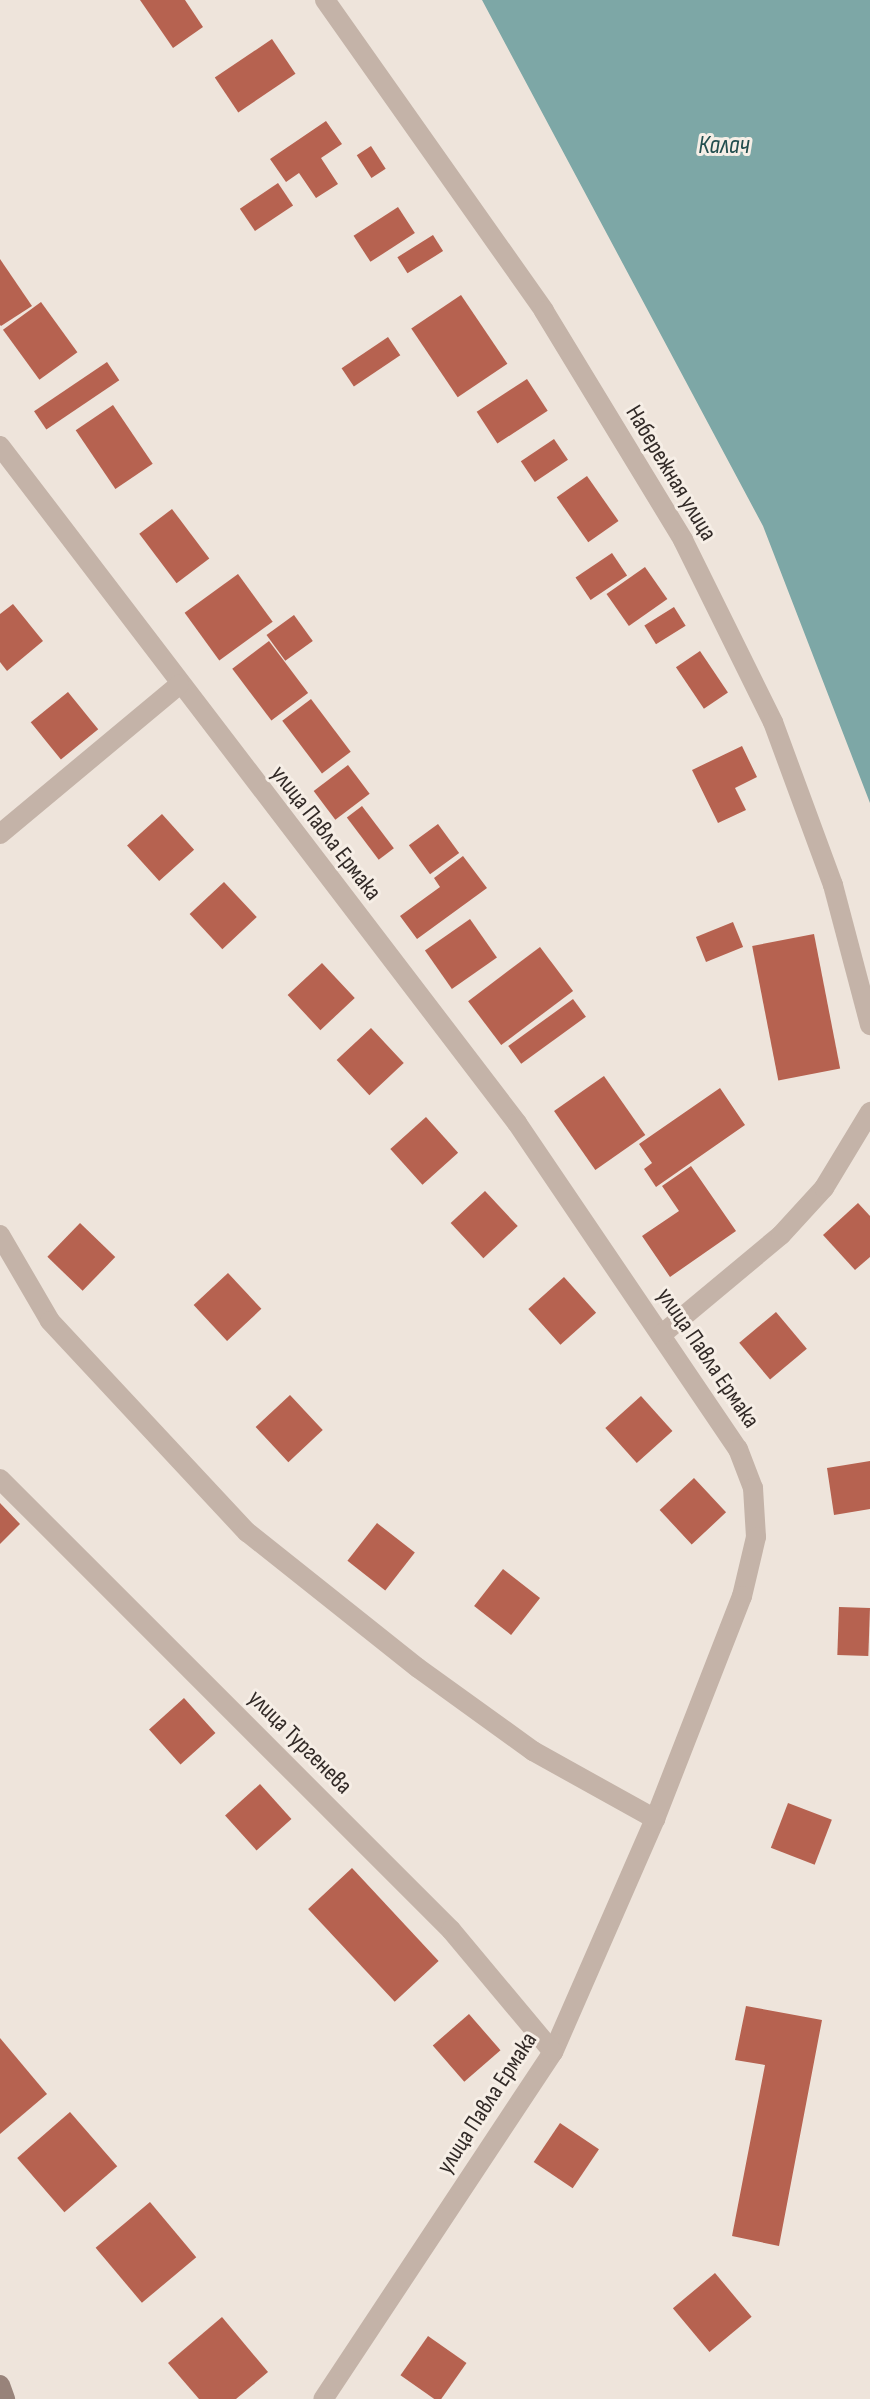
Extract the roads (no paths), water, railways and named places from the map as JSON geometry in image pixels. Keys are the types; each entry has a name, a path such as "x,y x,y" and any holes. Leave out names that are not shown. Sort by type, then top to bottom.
{"street":[{"name":"Набережная улица","path":"325,0 544,311 683,540 773,722 833,885 870,1025"},
{"name":"улица Павла Ермака","path":"0,446 179,685 517,1123 738,1449 753,1488 756,1537 742,1596 655,1819 553,2052 323,2399"},
{"path":"0,834 179,685"},
{"path":"661,1335 781,1235 824,1188 870,1112"},
{"path":"0,1235 50,1321 247,1532 418,1668 533,1751 655,1819"},
{"name":"улица Тургенева","path":"0,1479 451,1930 553,2052"},
{"path":"0,2385 5,2399"}],"water":[{"name":"Калач","path":"482,0 870,0 870,803 763,526"}]}
